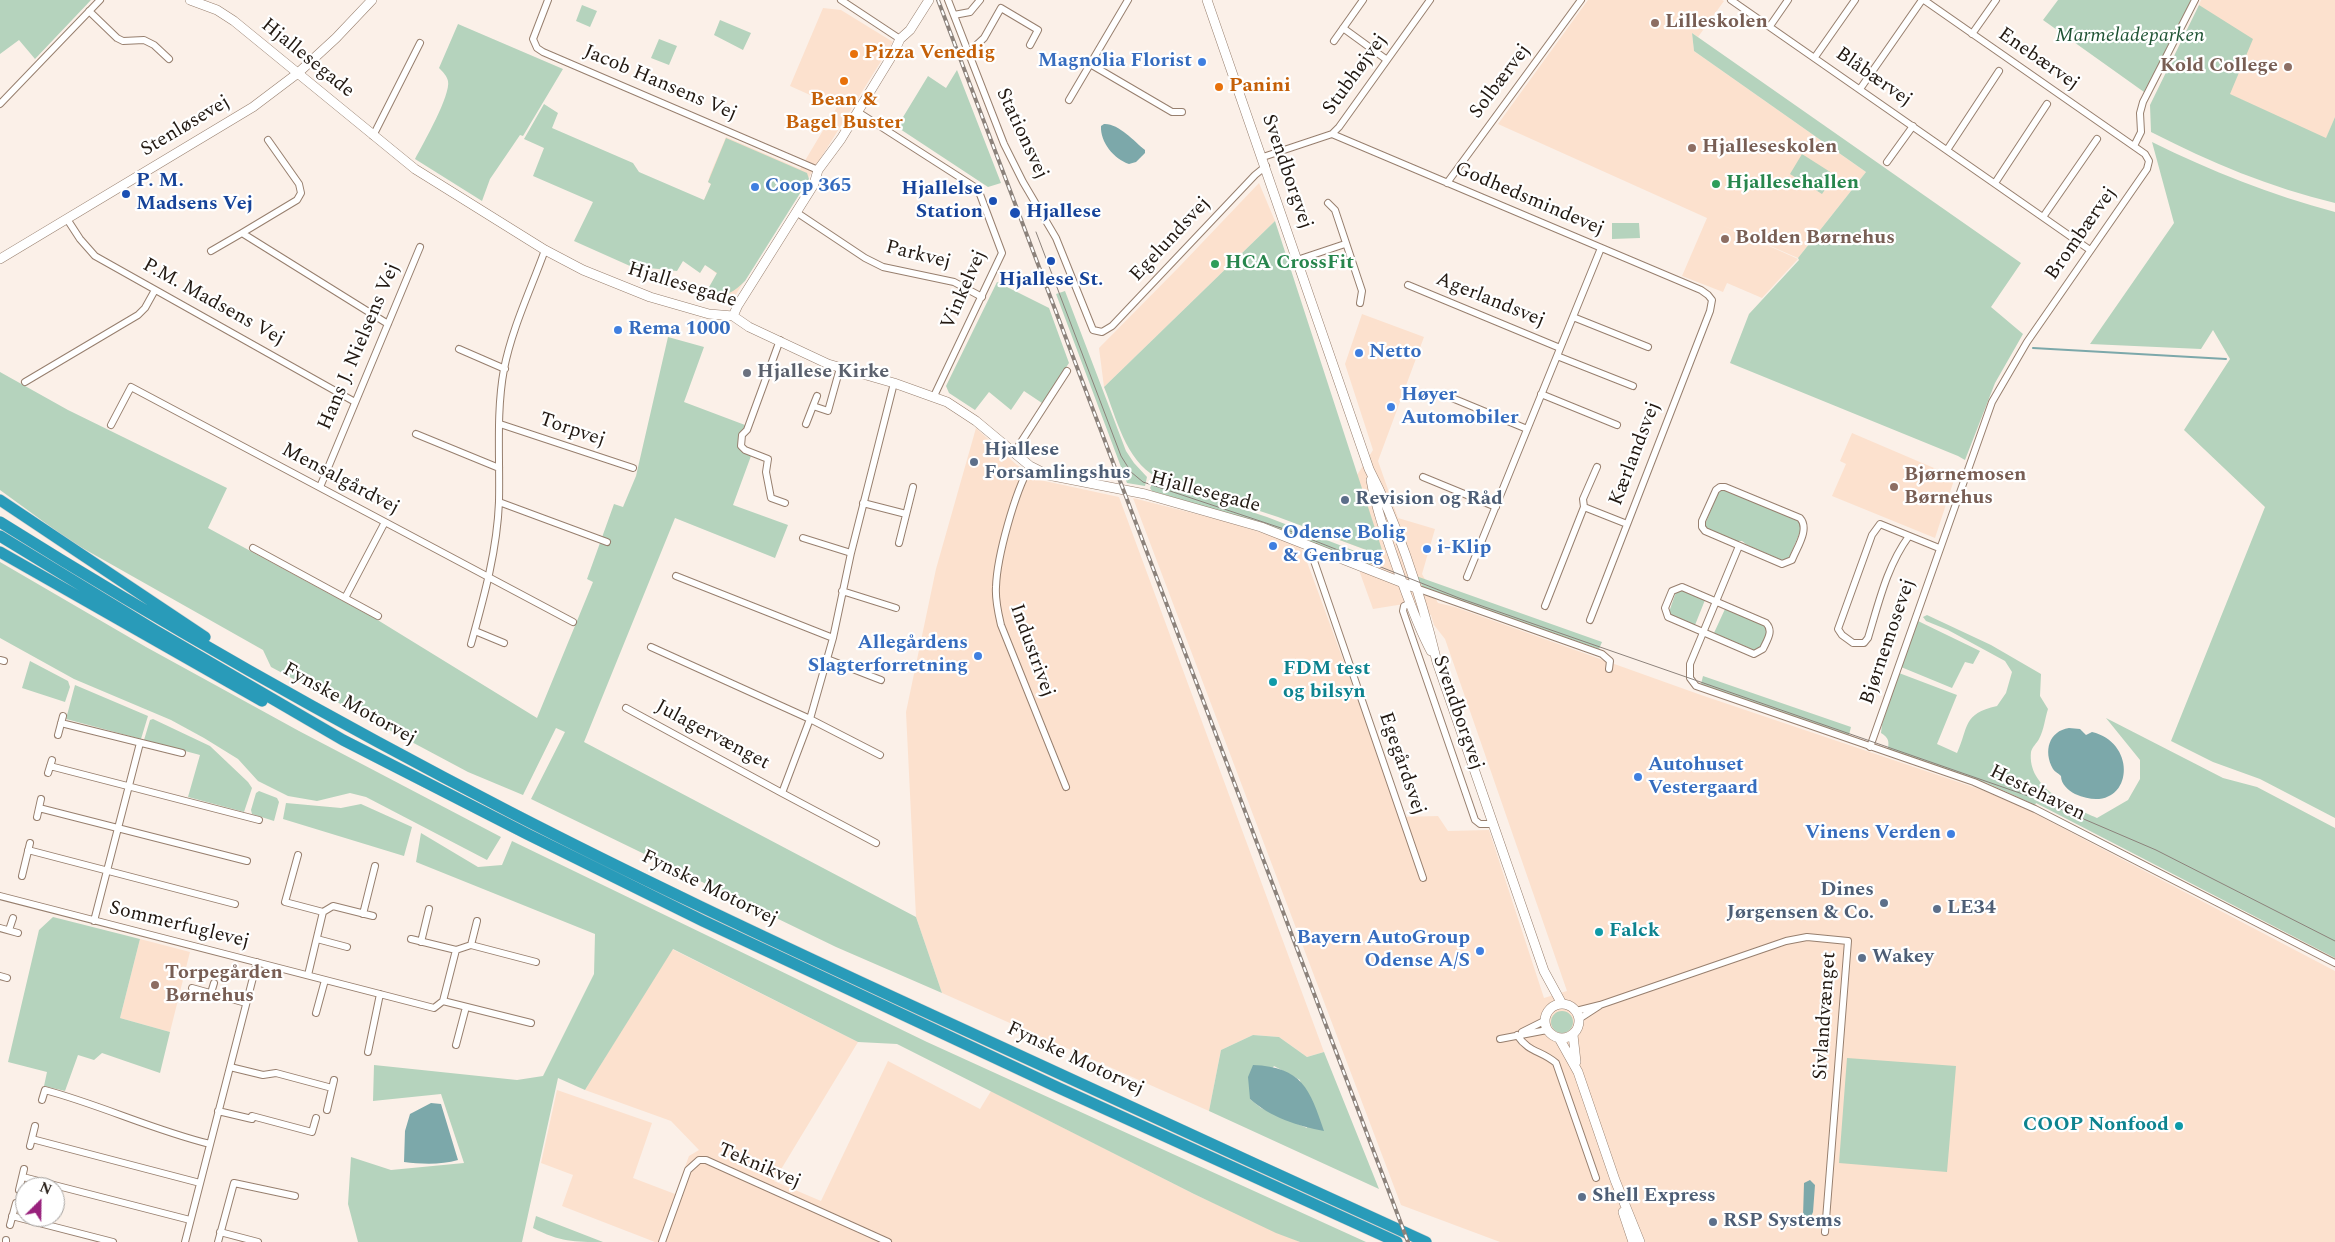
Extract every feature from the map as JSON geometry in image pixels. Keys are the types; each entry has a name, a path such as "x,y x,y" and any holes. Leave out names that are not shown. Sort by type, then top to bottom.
{"highway":[{"path":"0,500 72,550 309,705"},
{"name":"Fynske Motorvej","path":"0,522 161,620 309,705 511,813 708,910 1426,1242"},
{"name":"Fynske Motorvej","path":"0,536 156,631 343,740 703,921 1059,1088 1397,1242"},
{"path":"0,552 212,674 275,708 343,740"}],"street":[{"path":"0,104 100,0"},
{"name":"Hjallesegade","path":"190,0 217,10 234,21 373,136 440,186 545,250 600,278 650,297 709,314 733,316 748,327 840,368 934,396 952,404 976,421 1030,466 1048,475 1138,493 1260,526 1416,588"},
{"name":"Stenløsevej","path":"0,259 253,107 298,73 336,38 372,0"},
{"name":"Jacob Hansens Vej","path":"548,0 533,39 537,48 543,52 818,170"},
{"path":"841,0 900,38"},
{"path":"733,316 814,184 818,170 858,112 893,54 900,38 910,30 929,0"},
{"name":"Stationsvej","path":"948,0 1004,144 1023,182 1056,238 1090,326 1099,332"},
{"path":"954,15 970,12 980,0"},
{"path":"1070,100 1128,0"},
{"name":"Svendborgvej","path":"1208,0 1369,469 1376,505 1421,632 1436,662"},
{"path":"1334,41 1363,0"},
{"name":"Stubhøjvej","path":"1262,157 1332,134 1340,126 1430,0"},
{"name":"Solbærvej","path":"1447,183 1581,0"},
{"name":"Blåbærvej","path":"1731,0 2090,250"},
{"path":"1770,26 1788,0"},
{"name":"Blåbærvej","path":"1815,57 1855,0"},
{"path":"1860,89 1923,0"},
{"name":"Enebærvej","path":"1923,0 2134,146"},
{"path":"1972,34 1996,0"},
{"path":"2134,146 2141,132 2140,113 2145,96 2195,0"},
{"path":"968,53 984,38 1001,8 1038,30 1030,45"},
{"path":"89,11 116,38 123,41 144,40 154,45 170,59"},
{"path":"1343,28 1387,60"},
{"path":"373,136 420,43"},
{"path":"1090,64 1172,112 1182,112"},
{"path":"1947,150 1999,71"},
{"path":"1995,183 2047,104"},
{"name":"Vinkelvej","path":"858,112 978,189 1002,253 934,396"},
{"name":"Blåbærvej","path":"1888,162 1913,126"},
{"name":"Godhedsmindevej","path":"1332,134 1700,290 1712,300"},
{"path":"2042,217 2097,139"},
{"path":"211,251 297,200 302,193 299,184 268,140"},
{"name":"Brombærvej","path":"2027,342 2147,169 2149,161 2145,154 2134,146"},
{"name":"Egelundsvej","path":"1099,332 1112,326 1251,179 1266,166"},
{"path":"1328,202 1335,210 1362,291 1360,303"},
{"name":"Parkvej","path":"796,212 865,258 883,267 954,282 982,298"},
{"name":"P.M. Madsens Vej","path":"68,219 80,239 95,256 355,402"},
{"path":"242,233 388,324"},
{"path":"1298,260 1345,244"},
{"name":"Hans J. Nielsens Vej","path":"320,487 420,247"},
{"path":"1467,577 1601,248"},
{"path":"471,644 490,578 499,502 500,424 504,369 545,250"},
{"name":"Agerlandsvej","path":"1408,285 1560,348"},
{"path":"25,382 138,315 145,308 155,290"},
{"name":"Kærlandsvej","path":"1590,620 1710,311 1712,300"},
{"path":"1573,317 1648,347"},
{"path":"780,340 747,430 741,441 741,446 745,450 768,459 766,472 771,498 785,503"},
{"name":"Bjørnemosevej","path":"1870,747 1992,402 2027,342"},
{"path":"459,349 504,369"},
{"path":"1557,356 1633,386"},
{"path":"813,406 828,411 840,368"},
{"path":"1014,453 1067,372"},
{"name":"Julagervænget","path":"782,793 810,719 827,659 851,553 894,383"},
{"name":"Mensalgårdvej","path":"111,425 131,387 573,622"},
{"path":"1541,394 1617,425"},
{"path":"806,424 817,396"},
{"path":"1452,398 1527,429"},
{"name":"Torpvej","path":"500,424 633,468"},
{"path":"416,434 499,468"},
{"name":"Industrivej","path":"1030,466 1019,488 999,566 996,587 997,605 1001,625 1066,786"},
{"path":"1545,606 1584,506 1583,499 1597,467"},
{"name":"Svendborgvej","path":"1369,469 1385,501 1416,588 1436,662 1547,979 1562,1004"},
{"path":"1424,477 1496,507"},
{"path":"1725,486 1784,511 1800,518 1804,523 1805,529 1792,560 1788,563 1782,564 1739,546 1705,531 1702,527 1702,521 1716,490 1720,487 1725,486"},
{"path":"899,543 913,488"},
{"path":"499,502 607,542"},
{"path":"863,504 906,514"},
{"path":"1584,506 1627,524"},
{"path":"345,598 385,522"},
{"name":"Bjørnemosevej","path":"1910,536 1897,553 1890,568 1868,638 1864,643 1853,643 1842,635 1838,629 1839,621 1854,588 1872,535 1880,524 1910,536 1939,548"},
{"path":"803,538 851,553"},
{"name":"Hestehaven","path":"1739,546 1690,664 1689,674 1692,683 1709,691 1974,782 2034,809 2335,963"},
{"path":"253,548 378,616"},
{"name":"Egegårdsvej","path":"1315,548 1313,558 1424,878"},
{"path":"676,576 832,638"},
{"path":"1416,588 1602,654 1610,661 1609,669"},
{"path":"1680,588 1716,601 1766,623 1770,627 1770,632 1763,649 1754,654 1702,632 1668,618 1665,608 1672,591 1680,588"},
{"path":"842,591 896,608"},
{"name":"Svendborgvej","path":"1410,603 1404,606 1403,611 1475,820 1480,824 1492,824"},
{"path":"475,631 504,643"},
{"path":"651,647 810,719 880,755"},
{"path":"827,659 881,680"},
{"name":"Julagervænget","path":"626,708 876,843"},
{"path":"58,735 62,719 140,743 182,753"},
{"path":"94,921 140,743"},
{"path":"50,766 259,820"},
{"path":"37,817 41,799"},
{"path":"39,808 247,861"},
{"path":"22,876 30,842"},
{"path":"28,850 236,904"},
{"path":"298,855 285,902 323,912 333,906 373,916"},
{"path":"363,914 375,866"},
{"name":"Sommerfuglevej","path":"0,896 434,1008 443,1001"},
{"path":"421,942 429,909"},
{"path":"308,975 323,912"},
{"path":"9,930 12,918"},
{"path":"471,945 477,920"},
{"path":"0,928 18,933"},
{"name":"Sivlandvænget","path":"1578,1015 1786,941 1807,936 1848,941 1825,1232"},
{"path":"317,940 347,947"},
{"path":"411,940 456,950 471,945 536,962"},
{"path":"456,950 443,1001 531,1023"},
{"path":"185,1242 257,962"},
{"name":"Svendborgvej","path":"1547,979 1551,1008"},
{"path":"316,1013 325,980"},
{"path":"211,993 214,983"},
{"path":"192,988 246,1002"},
{"path":"368,1052 380,994"},
{"path":"1562,1004 1571,1006 1578,1015 1577,1031 1573,1035 1559,1038 1551,1035 1546,1025 1545,1016 1551,1008 1562,1004"},
{"path":"456,1045 466,1007"},
{"path":"1500,1039 1546,1025"},
{"path":"1517,1035 1524,1045 1548,1056 1556,1063 1596,1178"},
{"path":"1573,1035 1578,1072"},
{"path":"1559,1038 1578,1072 1615,1180 1640,1242"},
{"path":"230,1066 263,1075 276,1073 332,1088"},
{"path":"327,1110 334,1080"},
{"path":"42,1100 45,1090 78,1099 160,1130 210,1144"},
{"path":"218,1111 252,1119 252,1116 312,1132 316,1118"},
{"path":"35,1126 31,1142 200,1183"},
{"name":"Teknikvej","path":"662,1242 688,1170 699,1160 706,1160 888,1242"},
{"path":"22,1177 24,1169"},
{"path":"1615,1180 1632,1242"},
{"path":"218,1242 234,1183 295,1196"},
{"path":"65,1188 190,1220"},
{"path":"10,1225 15,1206"},
{"path":"12,1216 113,1242"},
{"path":"220,1232 258,1242"}],"shaded area":[{"name":"Hjalleseskolen","path":"1588,0 1724,1 1698,37 1692,33 1694,51 1866,172 1798,258 1722,225 1798,259 1762,298 1727,283 1723,292 1682,276 1707,218 1498,124"},
{"name":"Kold College","path":"2201,0 2335,0 2335,117 2326,139 2229,94 2199,5"},
{"path":"823,8 841,10 893,42 730,304 704,296 717,274 705,264 700,273 704,200 711,184 708,182 710,175 726,137 800,169 837,107 790,86"},
{"path":"1259,183 1275,221 1104,387 1099,348"},
{"path":"1362,314 1424,337 1378,461 1398,518 1435,529 1422,574 1438,603 1455,607 1701,695 1985,791 2034,813 2335,971 2335,1242 1500,1242 1401,1205 1133,498 1224,521 1295,543 1303,551 1401,817 1438,816 1448,831 1489,830 1544,998 1567,991 1445,639 1434,625 1431,615 1404,604 1373,609 1360,573 1369,551 1320,533 1373,450 1345,364"},
{"path":"976,428 1017,465 1040,480 1119,497 1324,1052 1307,1057 1279,1037 1253,1035 1221,1050 1209,1111 942,993 916,917 906,712 936,569"},
{"name":"Bjørnemosen Børnehus","path":"1852,433 1955,477 1935,538 1832,496 1846,464 1840,461"},
{"name":"Torpegården Børnehus","path":"140,939 190,952 170,1032 120,1018"},
{"path":"672,949 858,1042 774,1181 821,1201 888,1061 980,1109 991,1091 1194,1194 1300,1242 655,1242 562,1206 573,1175 541,1163 557,1090 652,1123 633,1178 675,1194 689,1156 699,1150 671,1121 585,1090"}],"green space":[{"path":"0,0 91,0 35,59 19,40 0,54"},
{"name":"Marmeladeparken","path":"2058,0 2193,0 2144,92 2043,20"},
{"path":"582,5 597,11 590,27 576,21"},
{"path":"2199,5 2253,39 2230,94 2326,138 2335,117 2335,203 2264,182 2196,154 2151,132 2150,105"},
{"path":"720,20 751,33 743,50 714,35"},
{"path":"458,24 563,69 523,136 520,135 490,179 482,201 415,159 436,120 448,88 446,76 439,68"},
{"path":"1692,33 2021,263 1991,307 2023,334 1995,383 1965,460 1730,363 1749,314 1799,260 1798,258 1866,172 1694,51"},
{"path":"659,39 677,46 669,65 651,58"},
{"path":"957,70 1001,183 988,187 897,127 928,76 946,88"},
{"path":"544,104 558,113 552,128 633,163 639,172 704,200 711,184 708,182 726,138 807,173 809,179 745,281 727,294 704,296 717,273 705,265 700,273 683,261 677,271 630,266 574,241 593,202 533,176 544,148 524,139"},
{"path":"2152,142 2242,182 2335,212 2335,818 2260,779 2213,762 2171,741 2265,507 2184,430 2230,359 2213,330 2201,349 2090,344 2174,223"},
{"path":"1802,154 1835,175 1822,194 1790,174"},
{"path":"1275,221 1383,553 1377,554 1278,517 1156,477 1145,469 1129,449 1104,387"},
{"path":"1612,223 1639,223 1640,238 1612,239"},
{"path":"997,282 1049,308 1069,363 1042,403 1024,391 1011,410 989,392 975,410 949,393 946,386"},
{"path":"1065,291 1126,451 1147,477 1145,486 1127,483 1056,294"},
{"path":"668,337 704,347 684,402 745,425 738,444 742,451 751,456 733,505 788,525 775,558 675,518 584,742 916,917 942,993 836,947 531,799 565,732 556,728 523,795 468,772 271,667 263,650 70,541 0,490 0,372 68,410 227,488 208,528 376,619 537,718 593,582 587,579 614,504 623,507 636,476"},
{"path":"1154,480 1267,517 1373,558 1370,565 1266,525 1152,491 1150,488"},
{"path":"1724,489 1799,521 1802,527 1789,558 1782,560 1742,541 1735,541 1705,526 1718,493"},
{"path":"0,562 146,647 299,731 501,837 487,860 366,797 350,793 317,801 288,796 258,781 238,759 204,738 171,720 74,679 0,638"},
{"path":"1416,576 1602,642 1599,649 1423,587"},
{"path":"1682,590 1705,600 1695,625 1671,615 1669,612 1676,592"},
{"path":"1725,609 1765,626 1767,632 1760,648 1754,650 1714,633"},
{"path":"1927,615 1991,645 2041,674 2040,696 2048,709 2041,735 2032,748 2032,765 2036,776 2043,786 2075,808 2097,818 2128,800 2140,779 2140,760 2106,718 2223,778 2257,787 2335,828 2335,958 2036,803 2035,805 1987,783 1888,749 1888,740 1881,733 1882,724 1899,673 1957,695 1937,744 1957,753 1968,723 1972,718 1986,709 1997,706 2006,693 2012,672 2005,661 1948,630 1926,621 1923,617"},
{"path":"1918,621 1980,651 1973,664 1965,662 1952,688 1901,667"},
{"path":"30,661 68,681 70,687 65,702 22,688"},
{"path":"1703,676 1851,727 1849,735 1701,684"},
{"path":"75,685 148,716 141,739 66,719"},
{"path":"153,719 210,746 248,782 252,788 244,812 188,797 200,755 144,740 150,720"},
{"path":"259,791 277,798 279,802 274,821 252,814 251,810 256,793"},
{"path":"286,803 341,808 361,804 412,827 404,856 283,819"},
{"path":"421,833 478,867 502,865 512,841 927,1042 1366,1242 1300,1242 1276,1233 1194,1194 897,1044 858,1042 673,949 585,1090 558,1078 522,1242 358,1242 348,1204 351,1157 391,1170 464,1163 441,1094 373,1101 374,1065 517,1080 543,1076 594,974 595,934 416,862"},
{"path":"53,917 140,939 120,1018 170,1032 160,1073 102,1053 94,1060 78,1055 65,1091 44,1086 47,1072 8,1062 39,930"},
{"path":"1562,1011 1570,1014 1573,1022 1570,1030 1562,1033 1554,1030 1551,1022 1554,1014"},
{"path":"1253,1035 1279,1037 1307,1057 1324,1052 1379,1189 1209,1111 1221,1050","holes":["1274,1066 1300,1080 1307,1128 1261,1108 1250,1099"]},
{"path":"1847,1058 1956,1066 1947,1172 1839,1163"},
{"path":"536,1216 603,1242 575,1241 551,1236 533,1228"}],"water":[{"path":"1104,124 1120,129 1145,150 1145,153 1136,162 1129,164 1123,162 1105,144 1101,132 1101,126"},
{"path":"2069,728 2080,729 2086,735 2092,732 2108,739 2118,750 2123,763 2123,777 2118,789 2108,797 2094,799 2075,794 2065,786 2061,776 2053,769 2048,755 2050,743 2057,733"},
{"path":"1253,1065 1283,1070 1302,1083 1314,1103 1324,1131 1275,1116 1250,1099 1248,1077"},
{"path":"431,1103 441,1104 458,1160 431,1164 404,1162 405,1131 410,1114"},
{"path":"1810,1180 1815,1185 1813,1212 1810,1219 1803,1217 1804,1183"}],"waterway":[{"path":"2033,348 2226,359"}],"tram line":[{"path":"1036,232 1121,456 1131,472 1143,482 1290,531 1459,598 2037,799 2156,850 2335,941"}],"railway":[{"path":"938,0 1408,1242"}],"place":[{"name":"Lilleskolen","path":"1655,23"},
{"name":"Pizza Venedig","path":"854,54"},
{"name":"Magnolia Florist","path":"1202,62"},
{"name":"Kold College","path":"2288,67"},
{"name":"Bean & Bagel Buster","path":"844,81"},
{"name":"Panini","path":"1219,87"},
{"name":"Hjalleseskolen","path":"1692,148"},
{"name":"Hjallesehallen","path":"1716,184"},
{"name":"Coop 365","path":"755,187"},
{"name":"P. M. Madsens Vej","path":"126,194"},
{"name":"Hjallelse Station","path":"993,201"},
{"name":"Hjallese","path":"1015,213"},
{"name":"Bolden Børnehus","path":"1725,239"},
{"name":"Hjallese St.","path":"1051,261"},
{"name":"HCA CrossFit","path":"1215,264"},
{"name":"Rema 1000","path":"618,330"},
{"name":"Netto","path":"1359,353"},
{"name":"Hjallese Kirke","path":"747,373"},
{"name":"Høyer Automobiler","path":"1391,407"},
{"name":"Hjallese Forsamlingshus","path":"974,462"},
{"name":"Bjørnemosen Børnehus","path":"1894,487"},
{"name":"Revision og Råd","path":"1345,500"},
{"name":"Odense Bolig & Genbrug","path":"1273,546"},
{"name":"i-Klip","path":"1427,549"},
{"name":"Allegårdens Slagterforretning","path":"978,656"},
{"name":"FDM test og bilsyn","path":"1273,682"},
{"name":"Autohuset Vestergaard","path":"1638,777"},
{"name":"Vinens Verden","path":"1951,834"},
{"name":"Dines Jørgensen & Co.","path":"1884,903"},
{"name":"LE34","path":"1937,909"},
{"name":"Falck","path":"1599,932"},
{"name":"Bayern AutoGroup Odense A/S","path":"1480,951"},
{"name":"Wakey","path":"1862,958"},
{"name":"Torpegården Børnehus","path":"155,985"},
{"name":"COOP Nonfood","path":"2179,1126"},
{"name":"Shell Express","path":"1582,1197"},
{"name":"RSP Systems","path":"1713,1222"}]}
